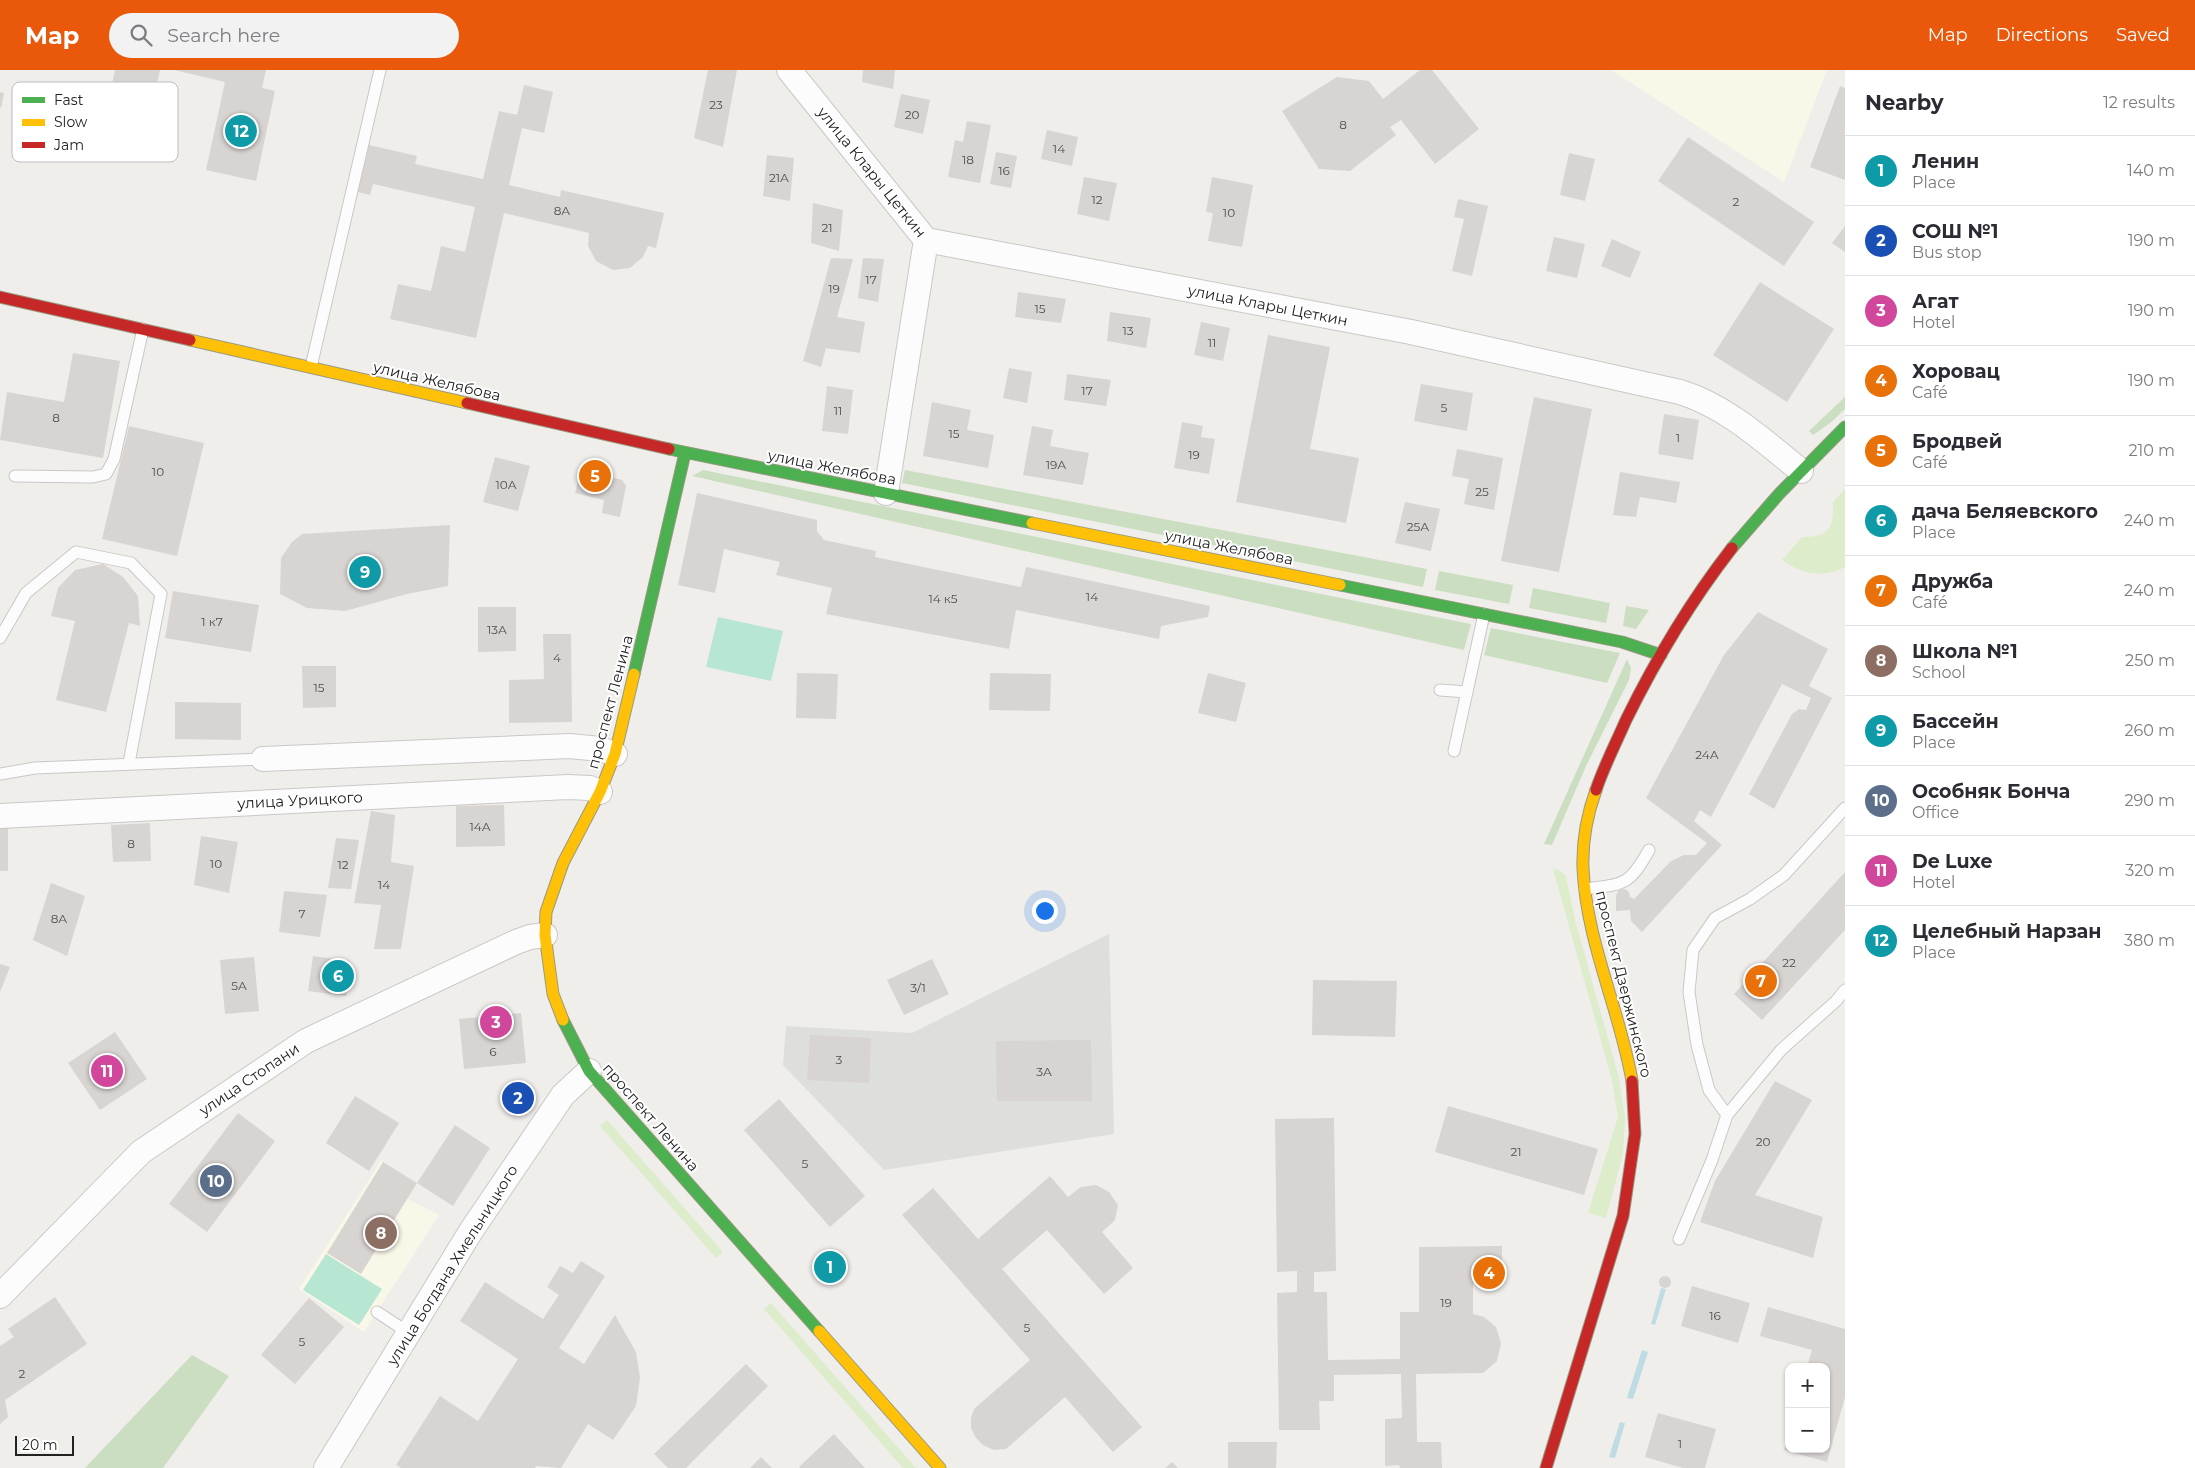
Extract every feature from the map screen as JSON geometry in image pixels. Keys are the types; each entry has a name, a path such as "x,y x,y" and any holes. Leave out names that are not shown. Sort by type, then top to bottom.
{"street":[{"name":"улица Клары Цеткин","path":"789,70 926,240 1411,332 1680,392 1702,398 1720,409 1801,471"},
{"path":"886,493 926,240"},
{"name":"улица Желябова","path":"0,297 685,453 1622,642 1660,655"},
{"name":"проспект Дзержинского","path":"1546,1468 1623,1216 1631,1175 1635,1130 1634,1086 1626,1049 1598,949 1585,889 1582,855 1591,800 1607,761 1640,693 1682,618 1726,556 1801,471 1845,427"},
{"name":"проспект Ленина","path":"685,453 615,754 600,792 563,863 551,892 546,912 545,936 553,994 564,1022 590,1071 940,1468"},
{"path":"263,759 570,746 600,749 615,754"},
{"name":"улица Урицкого","path":"0,816 558,787 580,787 600,792"},
{"name":"улица Стопани","path":"0,1296 141,1152 306,1041 516,942 530,937 545,936"},
{"name":"улица Богдана Хмельницкого","path":"326,1468 471,1231 559,1101 574,1084 590,1071"}],"lane":[{"path":"311,367 380,70"},
{"path":"15,476 93,477 106,474 114,459 143,329"},
{"path":"0,638 26,593 76,552 131,563 161,594 129,763"},
{"path":"1454,751 1484,614"},
{"path":"1440,690 1467,692"},
{"path":"0,774 35,768 263,759"},
{"path":"1727,1116 1709,1090 1697,1045 1689,992 1693,950 1715,918 1750,899 1784,875 1845,808"},
{"path":"1585,889 1624,882 1637,872 1649,850"},
{"path":"1679,1239 1712,1160 1727,1116 1781,1050 1836,1001 1845,990"},
{"path":"377,1312 409,1333"}],"shaded area":[{"path":"1611,70 1827,70 1784,182"},
{"path":"1109,934 1114,1134 884,1170 783,1065 786,1026 912,1033"},
{"path":"381,1161 417,1183 408,1199 439,1215 364,1332 299,1289"}],"green space":[{"path":"1845,397 1845,409 1813,435 1809,431"},
{"path":"703,470 1471,624 1464,650 692,476"},
{"path":"905,470 1427,569 1423,587 902,483"},
{"path":"1845,489 1845,567 1837,571 1821,574 1805,572 1782,560 1802,537 1818,535 1828,529 1831,524 1833,502"},
{"path":"1439,571 1513,585 1509,604 1435,590"},
{"path":"1533,588 1610,603 1606,623 1529,608"},
{"path":"1626,606 1649,610 1636,629 1623,626"},
{"path":"718,617 783,631 771,681 706,667"},
{"path":"1491,628 1620,653 1607,683 1484,655"},
{"path":"1627,659 1631,668 1629,680 1586,766 1552,845 1544,844"},
{"path":"1553,869 1559,870 1566,876 1575,920 1619,1078 1625,1118 1623,1154 1606,1218 1588,1213 1618,1117 1612,1080"},
{"path":"607,1120 723,1252 716,1258 600,1126"},
{"path":"326,1254 382,1289 359,1325 303,1290"},
{"path":"771,1303 916,1468 903,1468 764,1309"},
{"path":"192,1355 229,1376 163,1468 85,1468"}],"water":[{"path":"1661,1288 1666,1289 1655,1325 1651,1324"},
{"path":"1642,1350 1648,1352 1633,1399 1627,1398"},
{"path":"1620,1422 1625,1423 1615,1458 1609,1457"}],"building":[{"path":"115,70 160,70 157,82 112,82"},
{"path":"174,70 266,70 262,88 275,91 256,181 206,170 225,82"},
{"path":"708,70 737,70 723,147 694,138"},
{"path":"863,70 895,70 893,89 862,82"},
{"path":"1420,70 1432,70 1479,129 1435,164 1401,120 1390,127 1396,135 1350,171 1319,169 1282,111 1337,77 1369,81 1383,99"},
{"path":"524,85 553,92 544,133 522,128 509,185 560,197 561,190 664,213 656,248 648,246 643,257 630,268 613,270 596,261 588,246 589,233 504,213 476,338 390,319 398,284 431,291 441,246 465,252 475,207 373,184 370,195 358,192 369,145 417,156 415,164 483,179 499,111 517,115"},
{"path":"1840,86 1845,88 1845,180 1810,167"},
{"path":"0,92 4,93 1,108 0,107"},
{"path":"901,94 930,100 923,134 894,127"},
{"path":"967,121 991,125 980,183 948,177 955,140 963,142"},
{"path":"1047,130 1078,137 1072,166 1041,159"},
{"path":"1688,137 1814,222 1784,266 1658,181"},
{"path":"996,152 1017,156 1011,188 990,184"},
{"path":"1569,153 1595,159 1585,201 1560,195"},
{"path":"767,155 794,158 790,201 763,196"},
{"path":"1084,177 1117,183 1109,221 1077,214"},
{"path":"1212,177 1253,185 1242,247 1208,241 1213,213 1206,212"},
{"path":"1458,199 1488,206 1472,276 1452,271 1464,219 1454,217"},
{"path":"813,203 843,210 839,251 811,243"},
{"path":"1845,226 1845,252 1832,243"},
{"path":"1554,237 1585,244 1577,278 1546,271"},
{"path":"1612,239 1641,252 1630,278 1601,266"},
{"path":"831,258 853,259 837,317 865,322 860,353 826,348 821,367 803,361"},
{"path":"863,258 884,259 878,302 858,298"},
{"path":"1760,282 1834,329 1787,402 1713,355"},
{"path":"1018,292 1066,299 1061,323 1015,317"},
{"path":"1110,312 1151,318 1146,348 1107,341"},
{"path":"1201,322 1230,328 1223,361 1194,355"},
{"path":"1268,335 1330,347 1310,449 1359,458 1346,523 1236,502"},
{"path":"73,353 120,361 103,458 0,440 7,392 64,402"},
{"path":"1009,368 1032,372 1027,403 1003,398"},
{"path":"1067,374 1111,380 1106,406 1064,400"},
{"path":"1421,384 1473,393 1467,431 1414,421"},
{"path":"827,386 853,390 848,434 822,431"},
{"path":"1534,397 1592,409 1559,572 1501,561"},
{"path":"932,402 971,410 967,430 994,435 988,468 923,456"},
{"path":"1664,414 1699,420 1693,460 1658,454"},
{"path":"1182,422 1203,426 1201,437 1215,439 1209,474 1174,468"},
{"path":"129,426 204,443 177,556 102,539"},
{"path":"1032,426 1053,430 1050,446 1089,453 1083,485 1023,475"},
{"path":"1457,449 1503,458 1494,510 1464,504 1469,479 1452,476"},
{"path":"495,457 530,466 518,511 483,502"},
{"path":"581,470 622,480 626,486 620,517 602,513 604,500 575,493"},
{"path":"1620,472 1680,482 1676,503 1640,497 1636,517 1613,515"},
{"path":"697,493 817,520 817,531 824,540 876,551 875,557 1021,587 1026,567 1210,606 1208,617 1161,626 1159,639 1016,610 1009,649 826,614 832,588 776,575 780,562 724,549 715,593 678,585"},
{"path":"1405,502 1440,509 1431,551 1395,543"},
{"path":"450,525 448,586 407,594 345,611 307,608 280,594 281,558 292,542 302,534"},
{"path":"103,564 123,577 138,596 140,626 129,623 106,712 56,700 75,621 51,616 58,588 75,570"},
{"path":"173,591 259,605 251,652 165,638"},
{"path":"478,607 516,607 516,651 478,652"},
{"path":"1758,612 1828,649 1809,686 1832,698 1774,809 1749,794 1792,714 1799,709 1806,710 1811,698 1782,684 1711,817 1700,810 1694,821 1722,845 1642,932 1631,921 1630,910 1616,911 1616,895 1619,890 1625,889 1629,892 1630,897 1634,899 1671,861 1684,855 1696,855 1707,843 1646,798 1724,655"},
{"path":"543,634 571,634 572,722 509,723 509,680 544,679"},
{"path":"302,666 336,666 336,707 303,708"},
{"path":"797,673 838,674 836,719 796,718"},
{"path":"990,673 1051,674 1050,711 989,710"},
{"path":"1208,673 1246,683 1236,722 1198,713"},
{"path":"175,702 241,703 241,740 175,739"},
{"path":"504,805 505,846 456,847 456,806"},
{"path":"371,811 395,815 391,862 414,866 401,949 374,949 381,905 354,903"},
{"path":"150,823 151,861 113,862 111,825"},
{"path":"8,828 8,871 0,871 0,829"},
{"path":"201,836 238,842 229,893 194,885"},
{"path":"336,838 359,840 351,889 328,888"},
{"path":"1845,872 1845,930 1762,1020 1734,994"},
{"path":"51,883 85,896 67,956 33,940"},
{"path":"284,891 327,895 320,937 279,932"},
{"path":"313,956 350,961 346,996 308,991"},
{"path":"254,957 259,1011 225,1014 220,960"},
{"path":"932,959 949,994 904,1015 887,980"},
{"path":"0,964 10,967 0,992"},
{"path":"1313,980 1397,981 1395,1037 1312,1035"},
{"path":"521,1013 526,1063 464,1069 459,1019"},
{"path":"115,1032 147,1079 100,1110 68,1063"},
{"path":"810,1035 871,1038 869,1083 807,1080"},
{"path":"1091,1040 1092,1101 997,1101 996,1041"},
{"path":"1775,1081 1812,1100 1755,1195 1823,1217 1813,1258 1700,1222 1715,1181"},
{"path":"355,1096 399,1123 369,1171 326,1143"},
{"path":"779,1099 865,1196 830,1227 744,1130"},
{"path":"1448,1106 1598,1149 1584,1195 1435,1152"},
{"path":"238,1113 275,1141 207,1232 169,1204"},
{"path":"1334,1118 1336,1271 1314,1272 1314,1292 1327,1292 1328,1360 1400,1359 1400,1312 1419,1312 1419,1247 1502,1246 1502,1283 1473,1283 1473,1314 1484,1317 1496,1327 1501,1343 1497,1361 1483,1373 1416,1374 1417,1442 1441,1442 1442,1468 1385,1466 1385,1419 1402,1418 1401,1374 1334,1375 1334,1401 1319,1401 1320,1430 1279,1430 1277,1293 1297,1292 1297,1271 1277,1272 1275,1119"},
{"path":"455,1125 490,1148 453,1206 417,1183"},
{"path":"383,1162 417,1183 361,1274 327,1253"},
{"path":"1050,1176 1068,1197 1081,1187 1096,1185 1109,1192 1118,1205 1115,1220 1102,1232 1133,1268 1104,1294 1047,1230 1002,1269 1142,1427 1113,1452 1065,1397 1006,1449 994,1450 983,1445 976,1438 971,1428 971,1418 974,1409 1030,1360 902,1215 933,1188 978,1239"},
{"path":"581,1261 605,1276 559,1348 584,1364 615,1315 636,1352 640,1378 636,1406 613,1440 588,1424 561,1468 536,1466 535,1468 401,1468 396,1465 440,1396 478,1421 518,1359 460,1321 485,1282 543,1319 559,1295 547,1287 560,1266 573,1273"},
{"path":"1665,1276 1671,1282 1665,1288 1659,1282"},
{"path":"1692,1286 1750,1303 1738,1343 1681,1326"},
{"path":"55,1297 87,1344 5,1400 8,1417 0,1424 0,1346 14,1337 8,1329"},
{"path":"309,1298 344,1327 295,1384 261,1355"},
{"path":"1768,1307 1845,1329 1845,1397 1830,1451 1830,1363 1808,1363 1812,1350 1760,1336"},
{"path":"746,1364 768,1386 686,1468 668,1468 654,1454"},
{"path":"1658,1413 1716,1429 1705,1468 1683,1468 1645,1457"},
{"path":"834,1434 865,1468 799,1467"},
{"path":"1228,1442 1277,1442 1276,1468 1228,1468"},
{"path":"1795,1453 1829,1453 1827,1462"},
{"path":"761,1457 772,1468 750,1468"},
{"path":"1172,1462 1178,1468 1165,1468"}],"traffic: fast":[{"path":"1732,548 1779,494 1845,427"},
{"path":"669,449 1032,523"},
{"path":"634,674 685,453"},
{"path":"1340,585 1622,642 1661,655"},
{"path":"563,1020 589,1071 819,1331"}],"traffic: slow":[{"path":"190,340 467,403"},
{"path":"1032,523 1340,585"},
{"path":"563,1020 553,994 545,935 546,912 563,863 600,792 615,754 634,674"},
{"path":"1596,790 1584,838 1583,868 1585,895 1590,922 1627,1054 1632,1081"},
{"path":"819,1331 940,1468"}],"traffic: jam":[{"path":"0,297 190,340"},
{"path":"467,403 669,449"},
{"path":"1596,790 1606,763 1649,675 1688,610 1732,548"},
{"path":"1546,1468 1623,1216 1635,1134 1632,1081"}],"place":[{"name":"Целебный Нарзан","path":"241,131"},
{"name":"Бродвей","path":"595,476"},
{"name":"Бассейн","path":"365,572"},
{"name":"дача Беляевского","path":"338,976"},
{"name":"Дружба","path":"1761,981"},
{"name":"Агат","path":"496,1022"},
{"name":"De Luxe","path":"107,1071"},
{"name":"СОШ №1","path":"518,1098"},
{"name":"Особняк Бонча","path":"216,1181"},
{"name":"Школа №1","path":"381,1233"},
{"name":"Ленин","path":"830,1267"},
{"name":"Хоровац","path":"1489,1273"}]}
